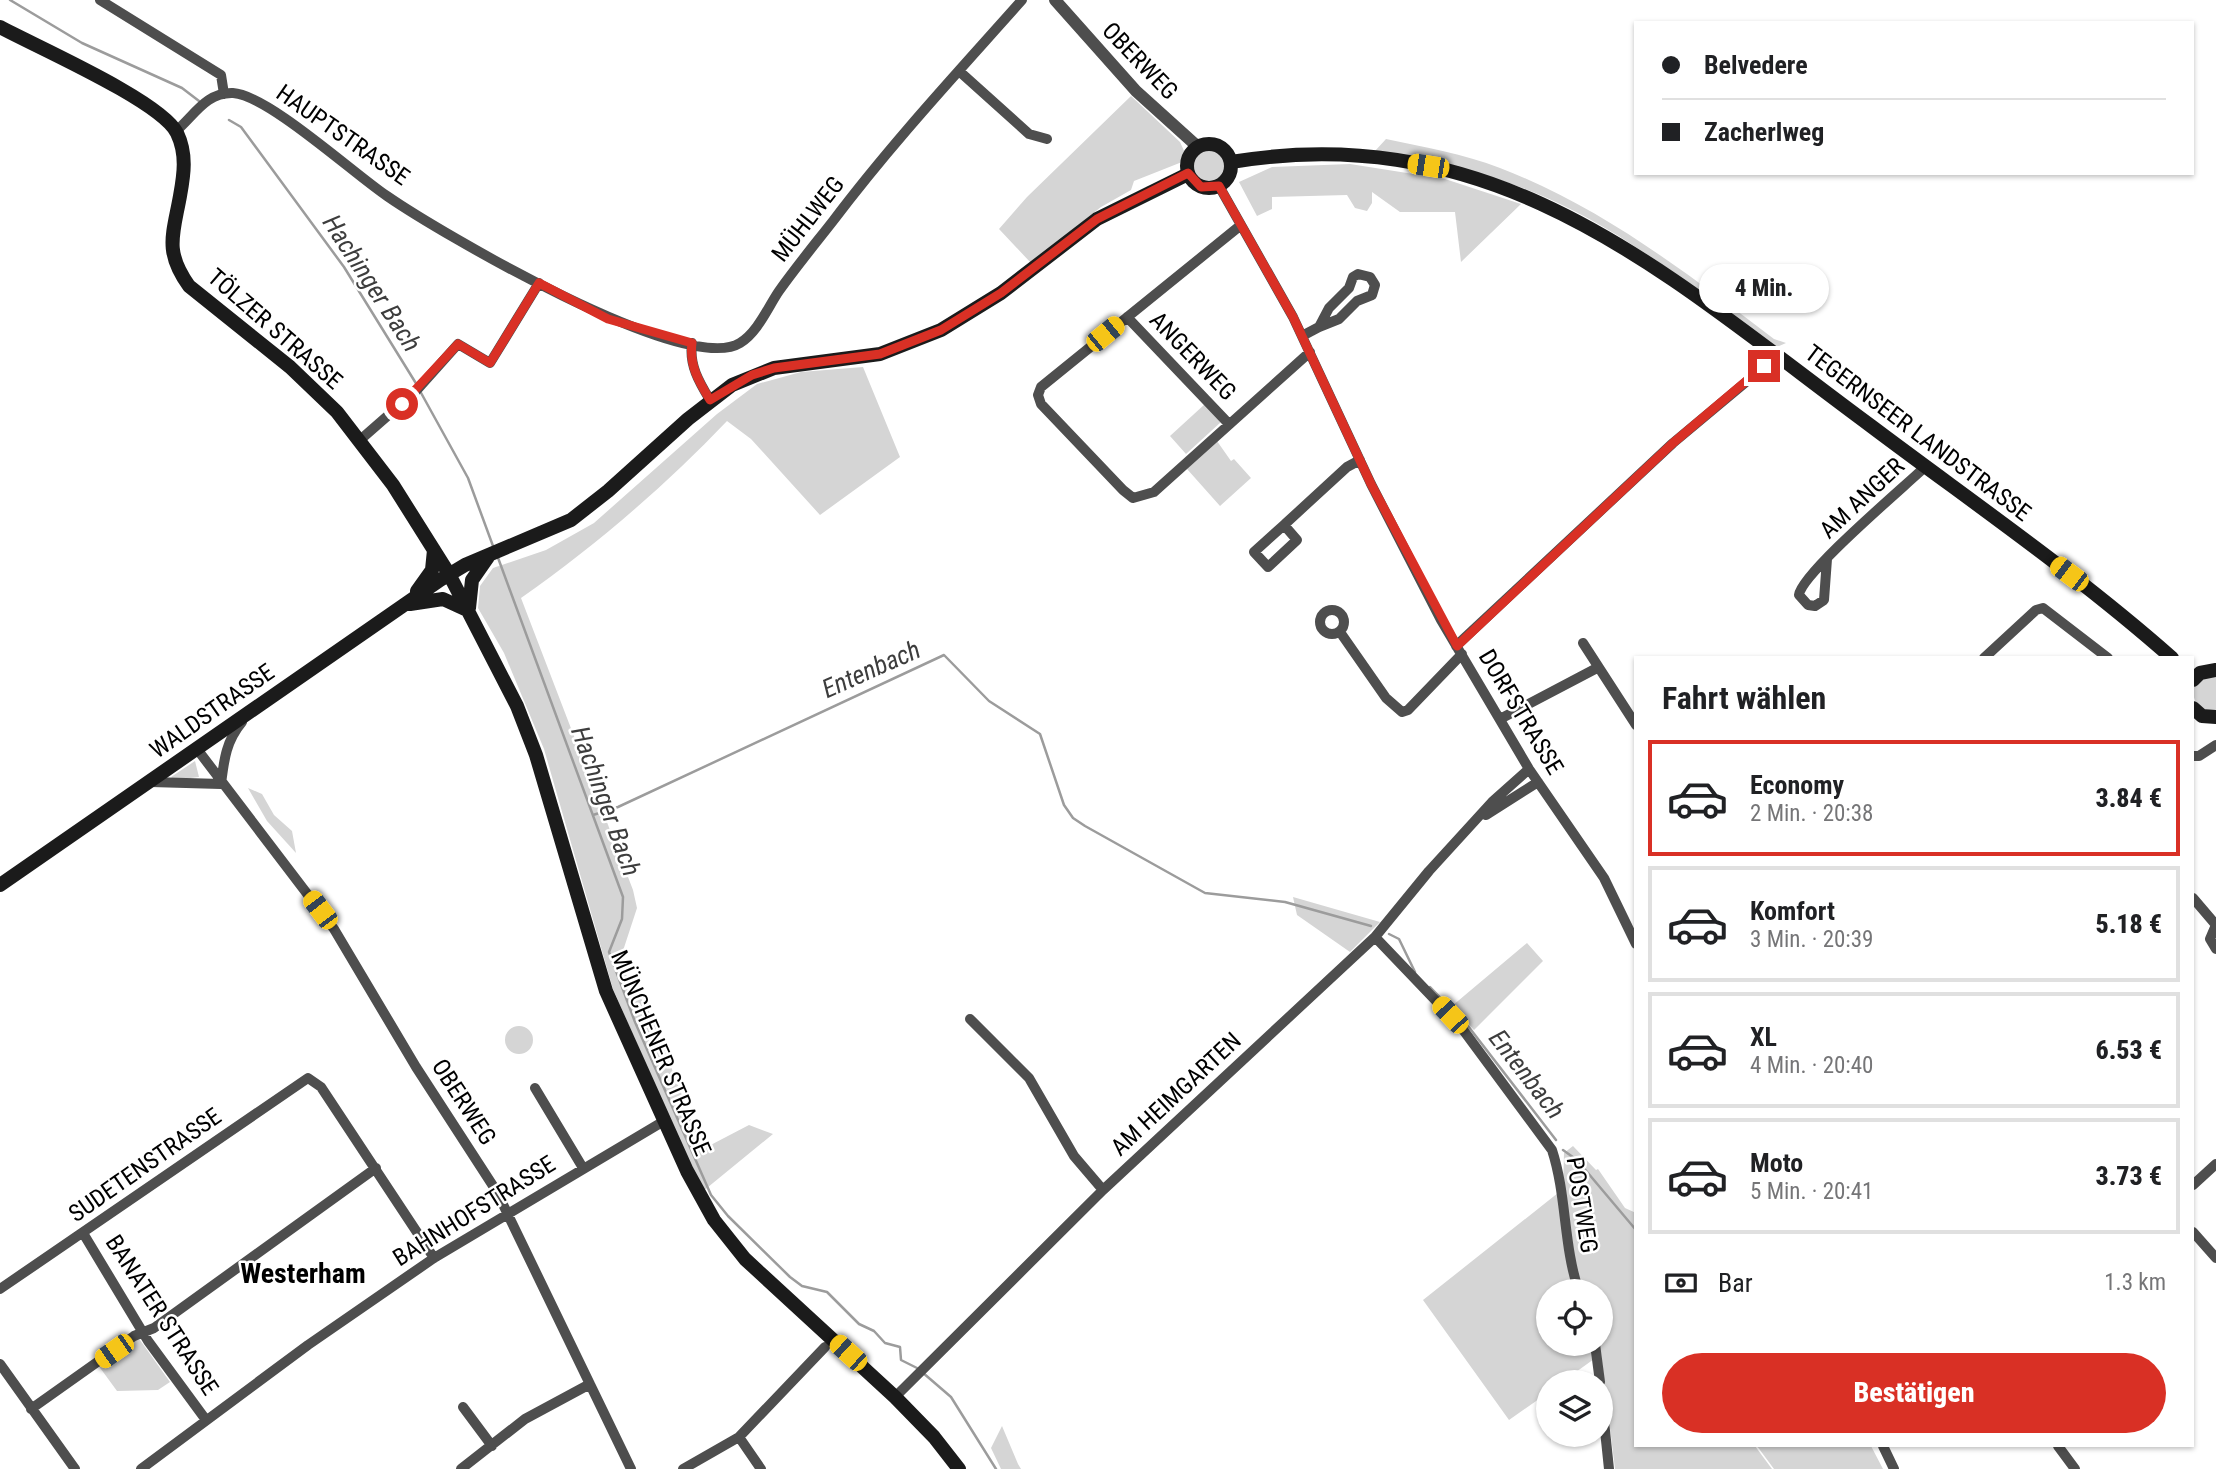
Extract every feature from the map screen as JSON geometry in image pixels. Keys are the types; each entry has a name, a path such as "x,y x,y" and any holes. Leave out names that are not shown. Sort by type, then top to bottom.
{"main road":[{"path":"0,27 135,98 176,131"},
{"name":"TÖLZER STRASSE","path":"176,131 184,165 172,234 173,259 178,270 189,286 290,367 337,412 360,440 449,574"},
{"path":"1219,146 1231,162 1229,176 1219,186 1201,187 1188,173 1188,161 1198,147 1219,146"},
{"name":"TEGERNSEER LANDSTRASSE","path":"1231,162 1288,155 1351,156 1428,166 1491,182 1533,198 1601,232 1776,357 2077,580 2170,656"},
{"path":"449,574 491,553 553,530 589,508 710,400 752,375 774,368 880,354 941,330 1001,293 1097,219 1188,173"},
{"path":"401,607 422,587 432,570 434,550"},
{"path":"401,607 443,599 469,610 472,580 491,553"},
{"name":"WALDSTRASSE","path":"0,885 449,574"},
{"name":"MÜNCHENER STRASSE","path":"449,574 522,718 606,991 704,1205 727,1239 745,1259 895,1397 934,1437 959,1469"},
{"path":"2194,677 2207,670 2216,670"},
{"path":"2194,710 2202,716 2216,717"}],"street":[{"path":"100,0 221,75 224,93 206,102 176,131"},
{"name":"MÜHLWEG","path":"673,338 729,348 744,340 840,212 958,71 1022,0"},
{"name":"OBERWEG","path":"1055,0 1136,92 1198,147"},
{"path":"958,71 1029,134 1047,139"},
{"name":"HAUPTSTRASSE","path":"224,93 238,94 273,110 389,198 539,283 608,319 673,338"},
{"name":"DORFSTRASSE","path":"1219,186 1302,336 1360,460 1459,650 1529,769 1604,878 1634,940"},
{"path":"1241,225 1041,387 1038,395 1041,404 1133,498 1154,492 1310,352"},
{"path":"1302,336 1339,319 1357,302 1372,295 1375,285 1370,277 1358,274 1353,277 1349,288 1329,308 1319,327"},
{"path":"360,440 419,388 458,344 490,363 539,283"},
{"name":"ANGERWEG","path":"1127,317 1228,423"},
{"path":"692,343 691,355 697,377 710,400"},
{"path":"1340,632 1386,698 1402,712 1408,710 1459,650 1673,443 1776,357"},
{"path":"1284,525 1346,467 1360,460"},
{"name":"AM ANGER","path":"1827,559 1925,467"},
{"path":"1986,656 2036,610 2043,608 2105,656"},
{"path":"1583,643 1634,723"},
{"path":"1500,719 1597,668"},
{"path":"150,782 221,784 224,756 232,734 253,710"},
{"path":"2194,756 2199,756 2216,745"},
{"name":"OBERWEG","path":"197,749 334,929 508,1212 631,1469"},
{"name":"AM HEIMGARTEN","path":"895,1397 1103,1190 1376,937 1429,871 1492,802 1529,769"},
{"name":"AM HEIMGARTEN","path":"1480,818 1538,782"},
{"path":"2194,899 2216,925 2210,939 2216,949"},
{"name":"POSTWEG","path":"1376,937 1461,1027 1552,1150 1558,1167 1569,1262 1575,1279"},
{"path":"970,1019 1029,1078 1074,1156 1103,1190"},
{"name":"SUDETENSTRASSE","path":"0,1289 308,1078 314,1080 376,1168"},
{"path":"535,1088 583,1168"},
{"name":"BAHNHOFSTRASSE","path":"141,1469 434,1258 664,1121"},
{"path":"2194,1184 2216,1164"},
{"path":"31,1409 142,1332 172,1315 376,1168 434,1258"},
{"name":"BANATER STRASSE","path":"83,1233 142,1332 206,1420"},
{"path":"2194,1233 2216,1258"},
{"path":"683,1469 739,1437 825,1347"},
{"path":"0,1364 75,1469"},
{"path":"461,1469 551,1403 590,1384"},
{"path":"463,1407 492,1446"},
{"path":"739,1437 761,1469"},
{"path":"1607,1447 1609,1469"},
{"path":"1887,1447 1894,1469"},
{"path":"2059,1447 2075,1469"},
{"path":"476,1458 483,1469"}],"shaded area":[{"path":"1131,96 1180,142 1185,153 1182,162 1134,181 1131,190 1101,207 1031,263 999,229 1027,197"},
{"path":"1386,139 1486,163 1574,202 1643,244 1774,339 1786,343 1777,347 1647,254 1564,206 1472,171 1375,151"},
{"path":"1210,150 1221,155 1226,166 1221,177 1210,182 1199,177 1194,166 1199,155"},
{"path":"1350,164 1445,179 1521,204 1461,262 1455,212 1400,212 1372,192 1372,203 1367,211 1355,208 1347,195 1272,197 1272,209 1257,216 1239,182 1272,167"},
{"path":"863,367 900,457 820,515 751,439 727,421 628,515 576,558 521,598 633,890 637,908 619,963 650,1013 703,1149 749,1125 773,1134 702,1192 613,989 544,749 504,653 478,608 480,586 493,568 546,550 594,523 717,414 757,384 801,372"},
{"path":"1205,404 1221,422 1186,454 1170,436"},
{"path":"1217,441 1231,461 1234,459 1251,478 1220,506 1187,469"},
{"path":"2216,674 2216,711 2203,709 2195,700 2196,682"},
{"path":"195,761 199,777 174,780 171,777"},
{"path":"248,788 262,794 274,815 292,831 296,853 267,821"},
{"path":"1293,897 1380,922 1350,952 1297,915"},
{"path":"1527,943 1543,961 1474,1030 1452,1006"},
{"path":"519,1026 529,1030 533,1040 529,1050 519,1054 509,1050 505,1040 509,1030"},
{"path":"1573,1146 1598,1169 1625,1208 1634,1212 1634,1447 1756,1447 1772,1469 1615,1469 1612,1447 1613,1370 1603,1370 1601,1356 1613,1356 1613,1279 1536,1279 1536,1356 1598,1356 1579,1370 1536,1370 1536,1401 1509,1420 1423,1300 1563,1189 1564,1153"},
{"path":"135,1339 140,1340 170,1382 158,1390 117,1391 98,1365"},
{"path":"1002,1426 1021,1469 1001,1469 991,1448"},
{"path":"1758,1447 1872,1447 1883,1469 1774,1469"}],"waterway":[{"name":"Hachinger Bach","path":"10,0 82,43 182,88 199,101"},
{"name":"Hachinger Bach","path":"229,120 241,127 344,267 417,385"},
{"name":"Hachinger Bach","path":"420,391 468,478 493,546"},
{"name":"Hachinger Bach","path":"497,555 623,897 622,919 609,952 635,1022 711,1195 728,1216 790,1277 802,1286 827,1292 859,1324 874,1331 885,1343 900,1347 901,1360 917,1368"},
{"name":"Entenbach","path":"593,815 618,807 944,655 989,701 1040,734 1064,805 1073,818 1085,826 1205,893 1285,902 1371,926"},
{"name":"Entenbach","path":"1389,934 1399,939 1415,972"},
{"name":"Entenbach","path":"1430,987 1468,1026 1556,1140"},
{"path":"1563,1150 1577,1160 1634,1228"},
{"name":"Hachinger Bach","path":"922,1372 951,1397 996,1469"}],"district":[{"name":"Westerham","path":"303,1273"}],"route":[{"path":"402,404 458,344 490,363 539,283 608,319 692,343 691,355 697,377 710,400 732,385 774,368 880,354 941,330 971,313 1034,268 1081,229 1127,202 1188,173 1195,184 1201,187 1219,186 1227,200 1293,317 1371,484 1457,646 1673,443 1764,366"}]}
